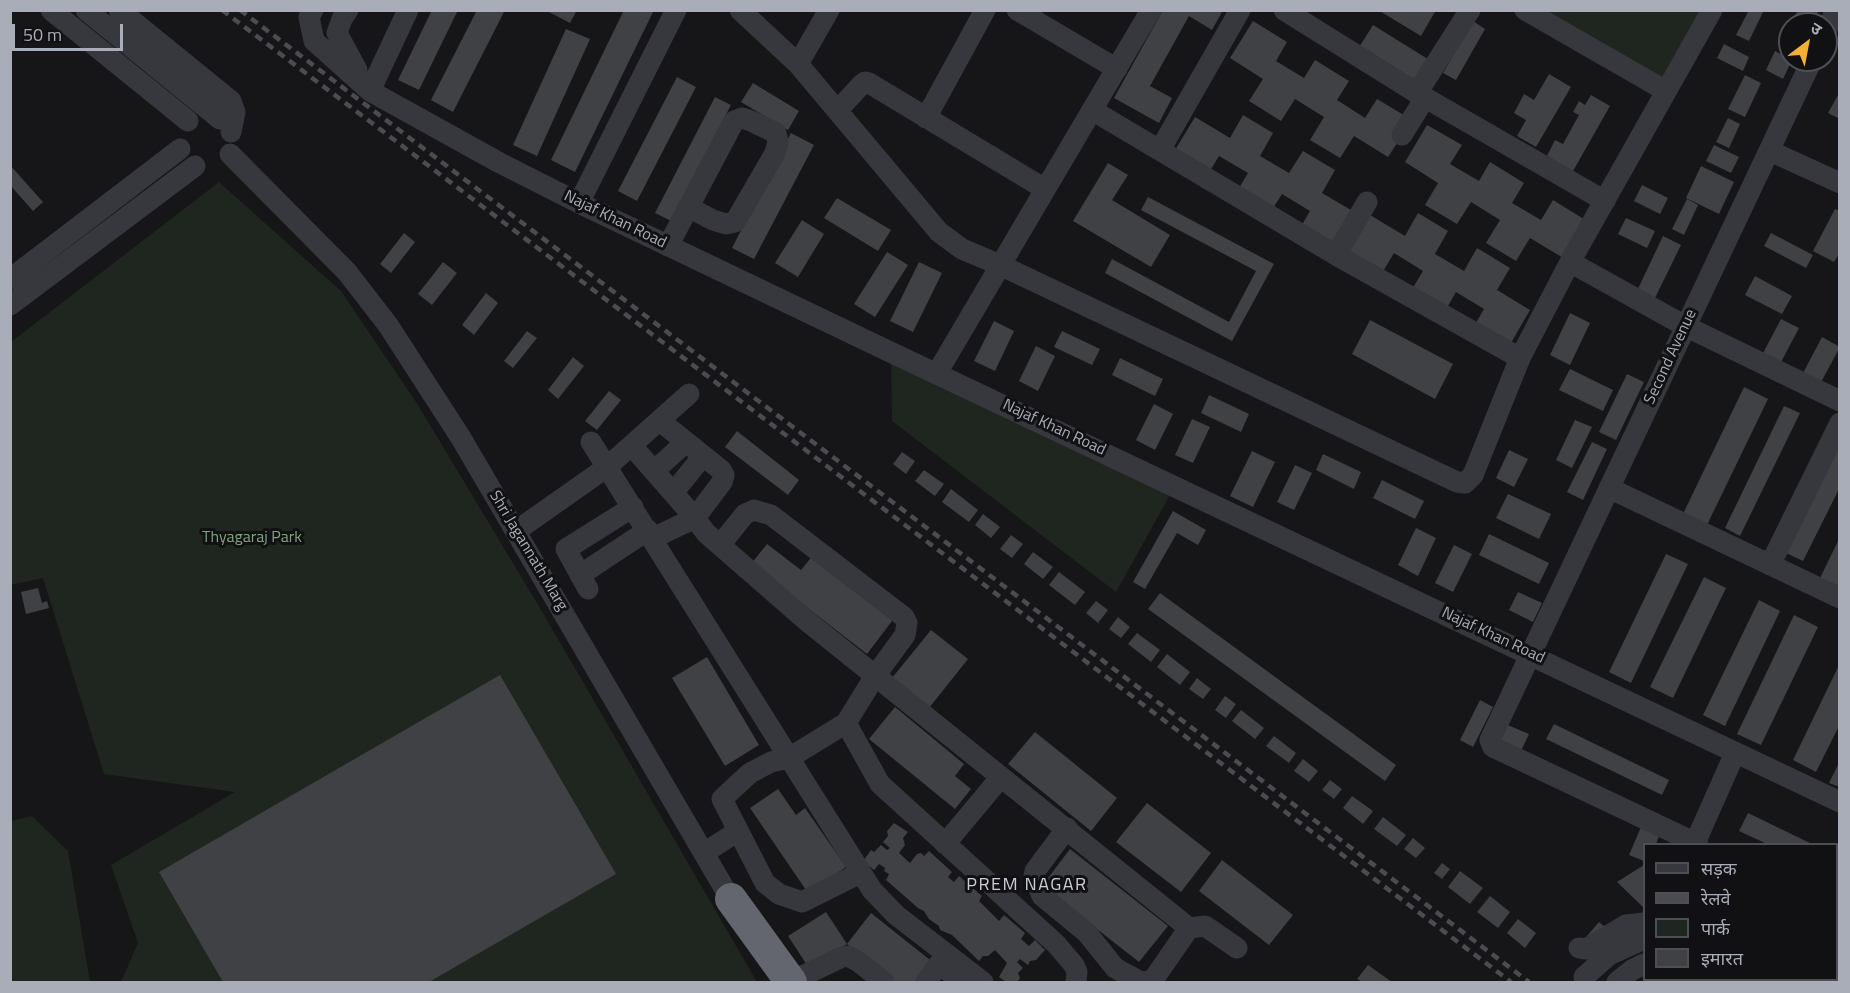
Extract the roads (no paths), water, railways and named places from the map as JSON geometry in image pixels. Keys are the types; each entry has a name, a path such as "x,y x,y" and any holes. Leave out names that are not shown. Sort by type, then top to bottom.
{"highway":[{"path":"731,899 790,982"}],"street":[{"path":"51,10 188,121"},
{"path":"86,10 226,125 233,141 230,154 224,161 214,167 205,168 195,166 188,161 180,149 179,140 181,130 188,121 201,115 210,115 226,125"},
{"path":"119,10 231,101 235,112 226,125"},
{"name":"Najaf Khan Road","path":"313,10 309,17 314,41 370,91 500,163 668,246 1839,802"},
{"path":"348,10 337,33 346,54 370,91"},
{"path":"370,91 408,10"},
{"path":"579,203 676,10"},
{"path":"740,10 798,64 939,232 962,249 1457,482 1465,483 1473,475 1520,358 1570,262 1712,10"},
{"path":"798,64 829,10"},
{"path":"927,118 985,10"},
{"path":"1017,10 1117,69"},
{"path":"1160,150 1240,10"},
{"path":"1284,10 1421,96 1605,201"},
{"path":"1402,135 1421,96 1470,10"},
{"path":"1525,10 1666,91"},
{"path":"937,373 1117,69 1148,12"},
{"name":"Second Avenue","path":"1694,843 1493,747 1490,743 1491,736 1806,72"},
{"path":"837,110 865,82 1045,189"},
{"path":"1092,110 1336,255 1520,358"},
{"path":"668,246 688,207 734,121 742,118 776,133 778,142 775,153 735,222 726,224 713,220 688,207"},
{"path":"10,279 180,149"},
{"path":"1770,151 1839,183"},
{"name":"Shri Jagannath Marg","path":"230,154 347,272 371,301 455,429 516,531 778,982"},
{"path":"10,305 195,166"},
{"path":"1336,255 1367,202"},
{"path":"1570,262 1685,326 1839,401"},
{"path":"516,531 607,467 689,394"},
{"path":"633,507 563,543 584,582 651,534 695,518 722,482 724,475 722,470 660,421"},
{"path":"1770,565 1839,423"},
{"path":"591,442 651,534 872,890 896,915 983,982"},
{"path":"654,471 686,442"},
{"path":"632,446 706,533 875,676 1189,928"},
{"path":"673,493 703,456"},
{"path":"1609,488 1839,598"},
{"path":"720,545 746,514 754,510 771,515 904,617 907,622 905,635 875,676 846,723 789,758 771,762 750,772 722,799 765,883 779,894 802,902 860,873"},
{"path":"846,723 880,784 1056,944 1074,965 1077,972 1076,982"},
{"path":"1696,843 1735,753"},
{"path":"945,844 1001,777"},
{"path":"1067,828 1035,871 1034,877 1042,896 1087,933 1115,968 1148,982 1189,928 1205,926 1238,948"},
{"path":"704,853 738,831"},
{"path":"881,919 963,982"},
{"path":"1580,948 1587,949 1626,926 1643,923"},
{"path":"1584,977 1609,955 1643,939"},
{"path":"790,982 842,957 859,962 884,982"},
{"path":"926,982 939,964"},
{"path":"1617,982 1643,964"}],"railway":[{"path":"222,10 1511,982"},
{"path":"240,10 1529,982"}],"district":[{"name":"PREM NAGAR","path":"1027,886"}],"park label":[{"name":"Thyagaraj Park","path":"252,538"}]}
